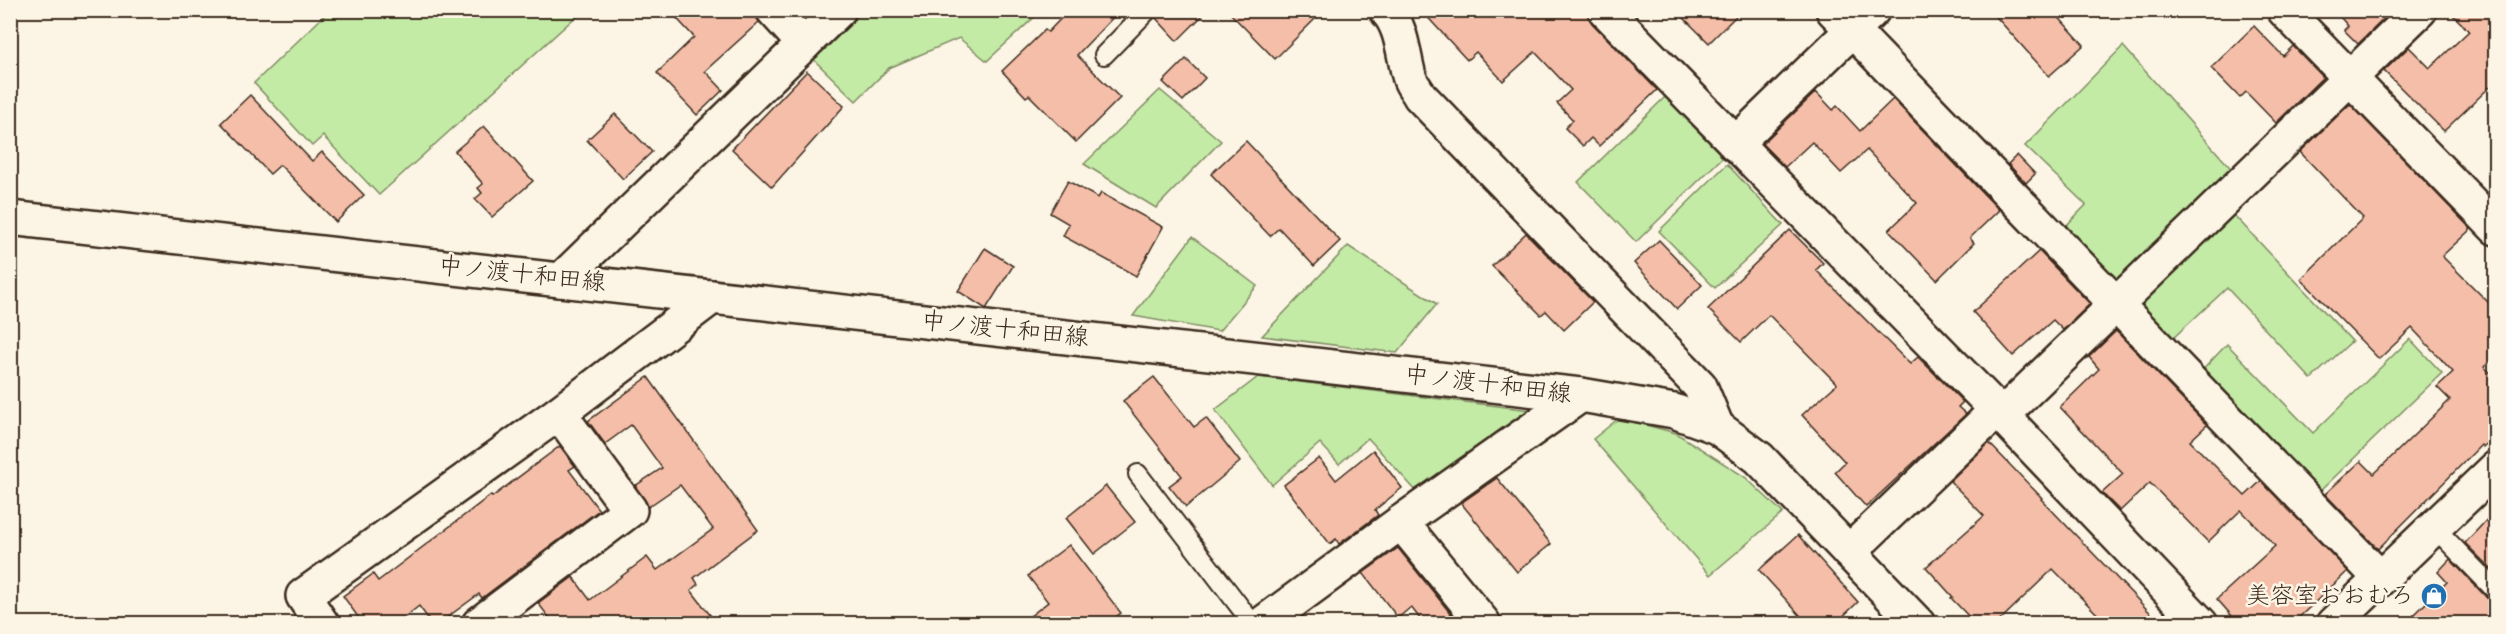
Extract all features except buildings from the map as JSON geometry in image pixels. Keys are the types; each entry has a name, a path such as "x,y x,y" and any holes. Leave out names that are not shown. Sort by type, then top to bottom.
{"street":[{"path":"773,10 804,44"},
{"path":"561,280 839,10"},
{"path":"1386,10 1391,15 1400,38 1411,81 1420,96 1700,386 1717,427"},
{"path":"1605,10 1999,412 2201,624"},
{"path":"2284,10 2496,228"},
{"path":"1849,552 2117,306 2420,10"},
{"path":"1735,144 1853,17 2117,306 2380,578"},
{"name":"中ノ渡十和田線","path":"10,218 1581,395 1674,411 1717,427 1759,458 1918,624"},
{"path":"322,624 303,596 559,413 712,297"},
{"path":"1262,624 1401,522 1581,395"},
{"path":"479,624 630,510 559,413"},
{"path":"2333,624 2496,468"},
{"path":"1401,522 1484,624"}],"lane":[{"path":"1104,55 1148,10"},
{"path":"1138,474 1253,624"},
{"path":"2434,527 2496,591"}],"green space":[{"path":"329,11 582,11 379,195 323,136 312,146 254,83"},
{"path":"861,11 1041,11 987,61 959,38 889,68 856,101 813,59"},
{"path":"2123,46 2235,173 2117,289 2061,231 2086,205 2025,146"},
{"path":"1160,90 1221,141 1156,208 1084,164"},
{"path":"1665,97 1723,157 1636,242 1578,182"},
{"path":"1727,164 1783,225 1715,288 1659,231"},
{"path":"2232,213 2352,341 2311,379 2227,288 2171,340 2136,303"},
{"path":"1192,237 1257,286 1219,331 1133,316"},
{"path":"1348,246 1437,304 1397,353 1262,336"},
{"path":"2410,339 2442,373 2316,495 2197,376 2227,344 2313,433"},
{"path":"1258,377 1531,410 1418,493 1368,438 1339,464 1320,443 1272,485 1215,410"},
{"path":"1619,418 1676,433 1745,477 1783,513 1710,575 1593,439"}],"place":[{"name":"美容室おおむろ","path":"2434,596"}]}
